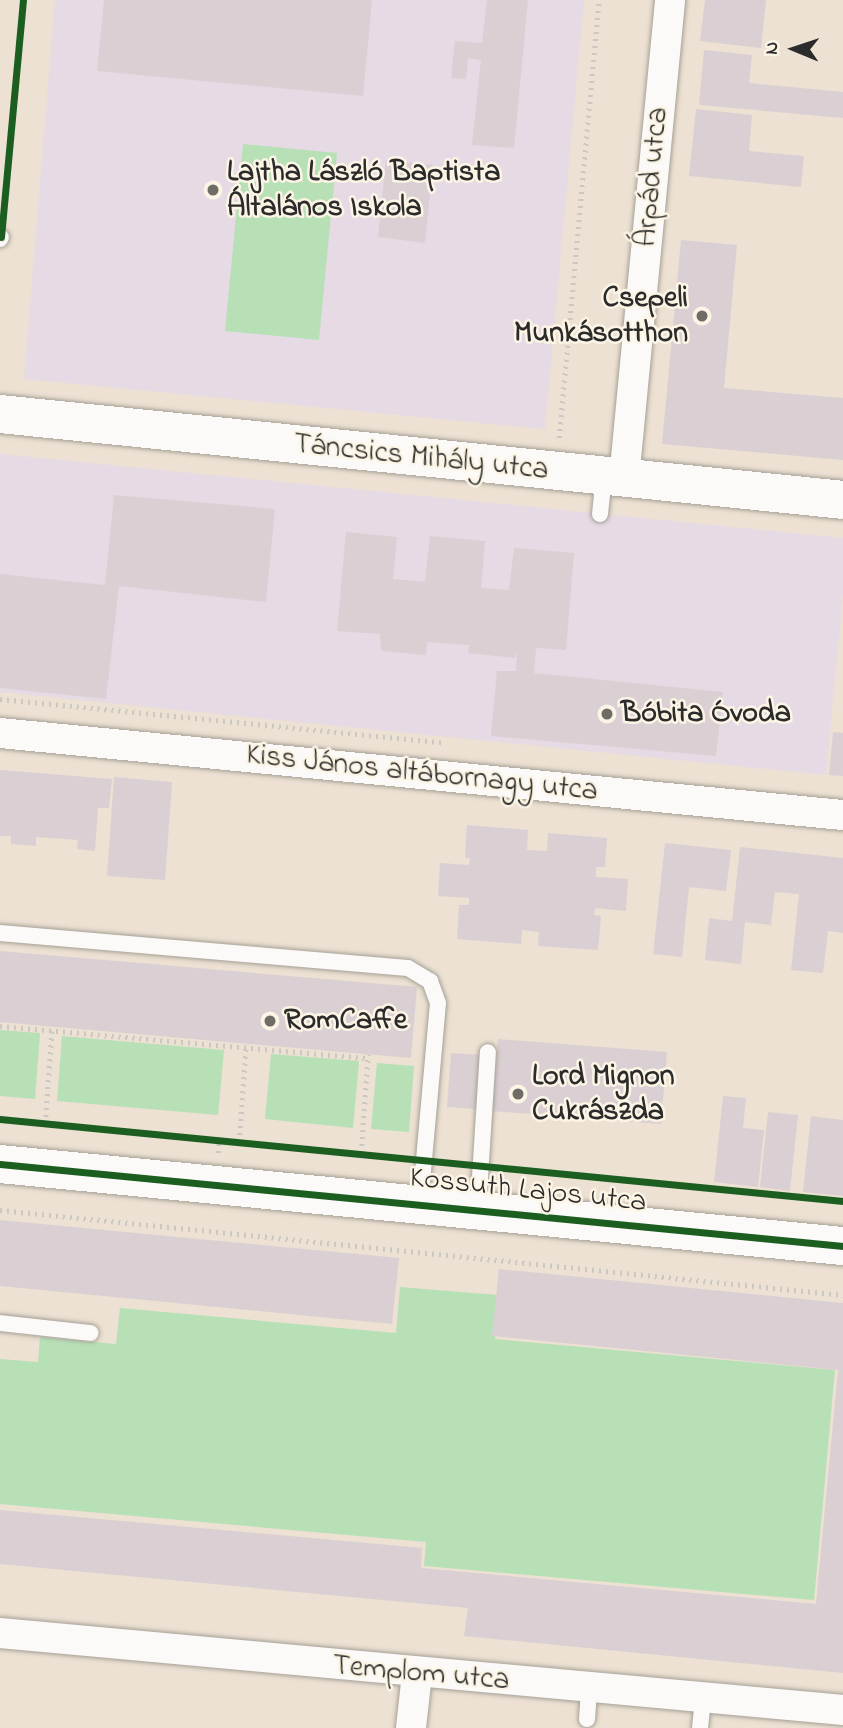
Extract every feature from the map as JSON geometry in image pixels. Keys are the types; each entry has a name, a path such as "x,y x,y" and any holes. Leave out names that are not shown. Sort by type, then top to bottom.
{"street":[{"name":"Árpád utca","path":"614,478 670,0"},
{"name":"Táncsics Mihály utca","path":"0,414 843,500"},
{"name":"Kiss János altábornagy utca","path":"0,733 843,815"},
{"name":"Kossuth Lajos utca","path":"0,1164 843,1246"},
{"name":"Templom utca","path":"0,1633 417,1674 843,1710"},
{"path":"411,1728 417,1674"}],"lane":[{"path":"600,514 614,478"},
{"path":"0,933 408,968 430,981 438,1003 420,1203"},
{"path":"478,1209 488,1052"},
{"path":"0,1323 90,1333"},
{"path":"587,1719 589,1689"},
{"path":"699,1728 703,1698"}],"path":[{"path":"539,470 542,439 559,441 599,0"},
{"path":"0,699 456,744"},
{"path":"0,1026 368,1056 360,1153"},
{"path":"46,1124 51,1029"},
{"path":"236,1185 246,1046"},
{"path":"34,1122 59,1125"},
{"path":"206,1139 253,1143"},
{"path":"347,1151 373,1154"},
{"path":"0,1210 843,1295"}],"shaded area":[{"name":"Lajtha László Baptista Általános Iskola","path":"55,0 584,0 545,429 24,379"},
{"path":"0,454 843,538 843,593 826,775 0,692"}],"green space":[{"path":"243,144 337,153 319,340 225,331"},
{"path":"0,1030 40,1033 35,1099 0,1096"},
{"path":"62,1036 224,1050 218,1115 57,1101"},
{"path":"271,1054 359,1061 353,1128 265,1119"},
{"path":"377,1063 414,1066 409,1132 371,1129"},
{"path":"400,1287 498,1295 495,1339 835,1370 814,1600 424,1566 426,1542 0,1504 0,1359 38,1362 40,1337 116,1344 120,1308 396,1333"}],"building":[{"path":"104,0 372,0 363,96 97,71"},
{"path":"487,0 528,0 514,148 472,145 481,60 468,58 466,79 451,78 455,41 482,43"},
{"path":"705,0 766,0 761,48 700,41"},
{"path":"704,50 752,55 749,83 843,92 843,118 699,105"},
{"path":"696,109 752,115 749,151 804,156 801,187 689,176"},
{"path":"386,160 433,165 425,243 378,237"},
{"name":"Csepeli Munkásotthon","path":"681,240 737,245 724,388 843,398 843,460 662,444"},
{"path":"114,495 275,509 266,602 119,586 106,699 0,688 0,574 105,585"},
{"path":"346,532 397,537 393,579 425,582 430,536 485,541 481,588 509,590 514,548 574,553 566,650 536,648 534,673 723,692 716,756 491,736 497,671 516,671 517,651 515,658 468,653 469,645 427,642 426,655 381,651 380,634 337,631"},
{"path":"833,732 843,733 843,776 829,775"},
{"path":"0,770 112,779 109,808 98,808 95,851 77,849 78,840 36,837 36,846 11,844 11,836 0,836"},
{"path":"114,777 172,782 165,880 107,876"},
{"path":"467,825 528,830 527,850 547,851 548,833 607,838 605,867 596,867 596,877 628,879 626,911 595,908 594,915 601,916 598,950 538,946 539,932 522,930 521,944 457,939 459,905 469,905 469,898 438,896 440,863 469,865 470,858 465,858"},
{"path":"665,843 731,850 726,891 689,887 682,957 653,954"},
{"path":"740,847 843,858 843,933 828,931 823,973 791,970 799,894 775,892 771,925 745,922 741,964 705,960 709,918 732,921"},
{"path":"0,951 417,987 411,1058 0,1022"},
{"path":"498,1039 667,1052 661,1124 492,1111"},
{"path":"451,1053 481,1055 477,1109 447,1107"},
{"path":"723,1096 746,1098 743,1128 764,1130 758,1187 714,1182"},
{"path":"768,1112 798,1115 790,1191 760,1187"},
{"path":"811,1116 843,1120 843,1196 803,1192"},
{"path":"0,1220 399,1258 392,1324 0,1286"},
{"path":"499,1269 843,1303 843,1673 464,1636 468,1608 0,1564 0,1510 422,1548 421,1568 816,1604 838,1370 492,1336"}],"cycle path":[{"path":"1,237 23,0"},
{"path":"0,1119 843,1201"},
{"path":"0,1164 843,1246"}],"place":[{"name":"Lajtha László Baptista Általános Iskola","path":"213,190"},
{"name":"Csepeli Munkásotthon","path":"702,316"},
{"name":"Bóbita Óvoda","path":"607,714"},
{"name":"RomCaffe","path":"270,1021"},
{"name":"Lord Mignon Cukrászda","path":"518,1094"}]}
